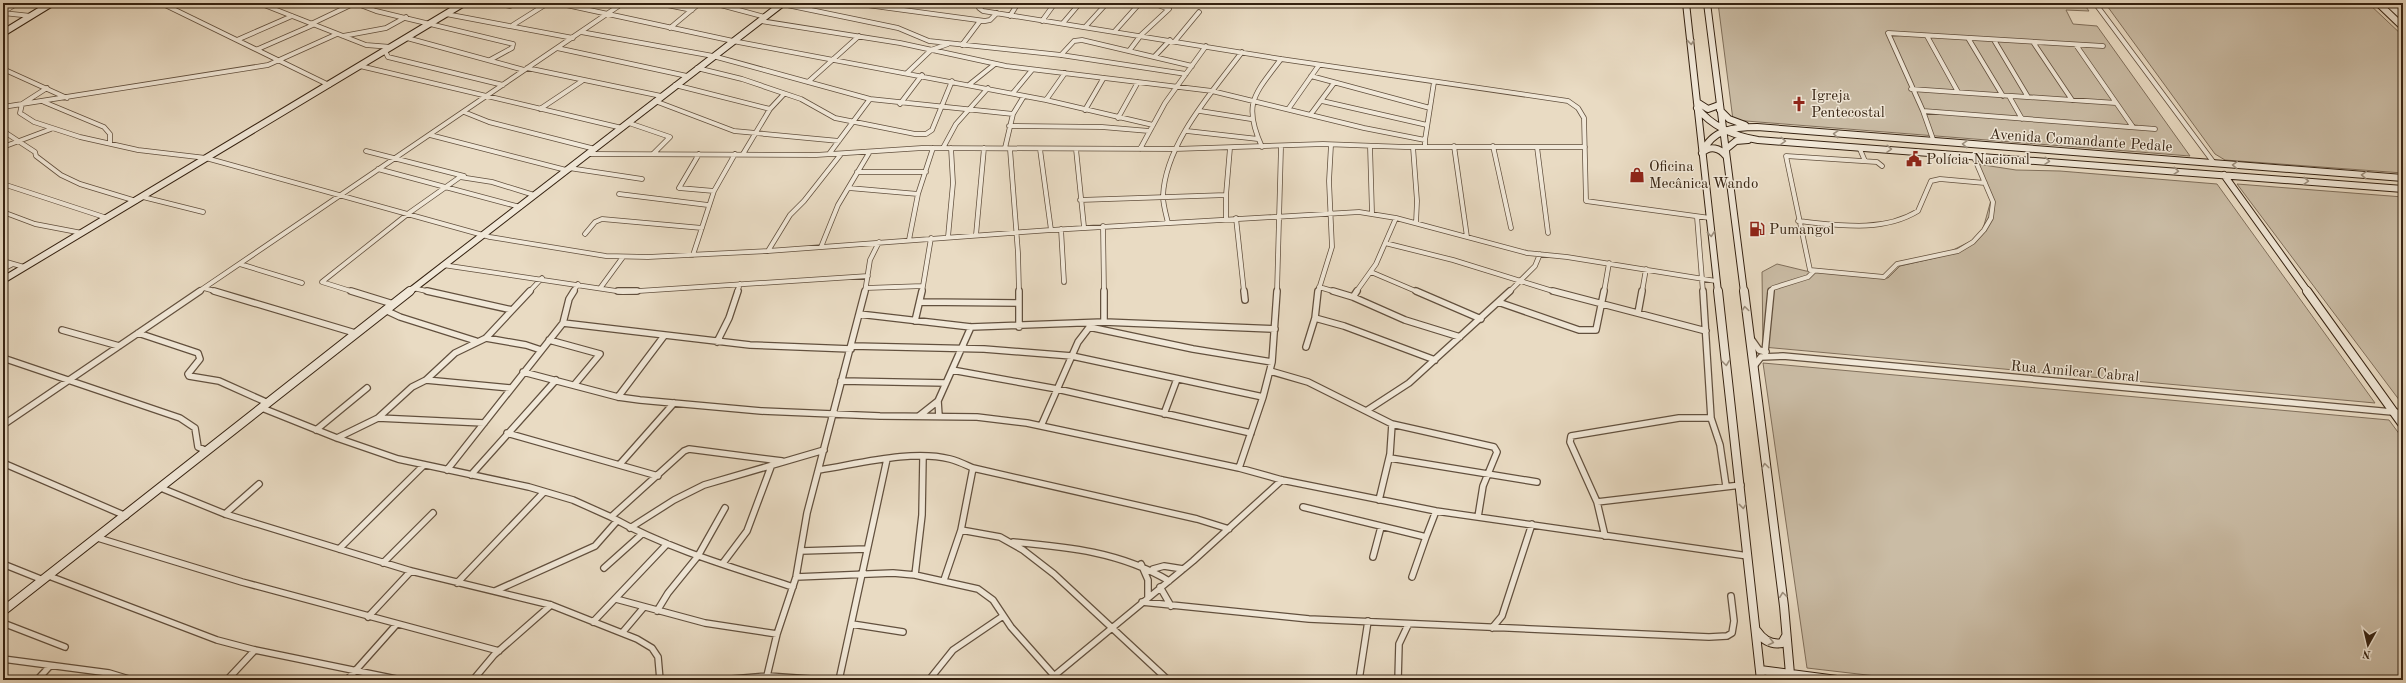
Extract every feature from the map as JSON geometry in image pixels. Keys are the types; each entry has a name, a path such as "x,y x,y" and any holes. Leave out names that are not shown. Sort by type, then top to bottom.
{"street":[{"path":"3,12 18,3"},
{"path":"3,33 52,3"},
{"path":"161,3 329,85"},
{"path":"259,3 312,25 371,46 392,46"},
{"path":"258,50 355,3 513,44 512,48 490,60"},
{"path":"3,280 464,3"},
{"path":"496,3 510,6"},
{"path":"513,25 548,3"},
{"path":"557,3 733,41 970,84 1153,125"},
{"path":"3,425 623,3"},
{"path":"657,3 692,10"},
{"path":"670,28 700,3"},
{"path":"713,3 763,19 859,36 995,64 1103,79 1212,91 1425,140"},
{"path":"852,3 980,21 990,20 997,13"},
{"path":"981,3 980,10 1010,16 1086,26 1319,65 1568,101 1578,108 1584,118 1586,201 1710,218"},
{"path":"1010,16 1018,3"},
{"path":"1042,21 1055,3"},
{"path":"1063,23 1080,3"},
{"path":"1086,26 1106,3"},
{"path":"1115,31 1140,3"},
{"path":"1129,51 1141,35 1169,9 1165,6 1152,3"},
{"path":"1686,3 1716,281 1741,485 1761,680"},
{"path":"1706,3 1787,633 1787,677"},
{"path":"2095,3 2214,163"},
{"path":"2378,3 2403,27"},
{"path":"2388,3 2403,17"},
{"path":"3,611 126,516 442,265 520,207 629,123 675,85 782,4 898,28 929,41 1061,55 1186,74"},
{"path":"3,12 31,16"},
{"path":"1155,56 1199,12"},
{"path":"446,14 513,25 573,38"},
{"path":"237,40 292,16"},
{"path":"342,36 386,28 406,17"},
{"path":"962,45 980,21"},
{"path":"581,32 713,56 870,99 900,104 1013,114"},
{"path":"3,107 219,74 268,65 337,34"},
{"path":"1934,142 1923,111 1911,89 1887,34 2103,46"},
{"path":"808,82 859,36"},
{"path":"1927,36 1958,92"},
{"path":"407,38 526,69 661,96"},
{"path":"1968,38 2003,96"},
{"path":"1061,55 1074,41 1080,40 1155,56 1192,66"},
{"path":"1994,40 2028,97"},
{"path":"2034,42 2072,100"},
{"path":"907,73 931,50 950,44"},
{"path":"2076,45 2133,127"},
{"path":"1140,149 1176,86 1206,46"},
{"path":"557,48 687,76"},
{"path":"385,51 388,57 409,64 503,86"},
{"path":"1168,223 1163,196 1164,184 1175,149 1212,91 1242,52"},
{"path":"1262,147 1251,118 1252,99 1281,59"},
{"path":"970,84 995,64"},
{"path":"1289,108 1319,65"},
{"path":"360,66 488,95 622,128"},
{"path":"697,68 808,102 829,116 853,123 904,133 926,134 934,127 952,81"},
{"path":"3,69 67,98"},
{"path":"1013,93 1032,70"},
{"path":"1046,100 1065,73"},
{"path":"900,104 922,75"},
{"path":"1311,76 1430,108"},
{"path":"1086,110 1103,79"},
{"path":"540,109 582,80"},
{"path":"1118,118 1138,82"},
{"path":"1425,146 1434,82"},
{"path":"1311,114 1334,83"},
{"path":"675,85 770,109"},
{"path":"47,88 22,104 20,112 51,130 182,158 206,158 342,194 483,235 571,252 623,257 693,255 1279,215 1330,212 1372,213 1416,223 1503,247 1716,281"},
{"path":"943,148 951,132 967,111 988,88"},
{"path":"1911,89 2116,103"},
{"path":"743,154 770,109 784,94"},
{"path":"1019,327 1016,232 1008,148 1009,126 1013,114 1024,96"},
{"path":"2009,96 2022,119"},
{"path":"829,154 870,99"},
{"path":"44,101 104,128 110,134 110,143"},
{"path":"655,101 726,128 838,141"},
{"path":"1322,101 1427,125"},
{"path":"1697,105 1709,109 1720,108"},
{"path":"1697,105 1706,119 1723,130 1758,140"},
{"path":"1720,108 1724,115 1736,122 1757,127"},
{"path":"1200,111 1251,118"},
{"path":"1923,111 2155,129"},
{"path":"464,112 489,122 595,149"},
{"path":"629,123 670,137 653,154"},
{"path":"1009,126 1085,126 1149,131"},
{"path":"1702,153 1704,145 1710,138 1723,130 1737,127 1757,127"},
{"path":"1757,127 1753,132 1758,140"},
{"name":"Avenida Comandante Pedale","path":"1757,127 2403,178"},
{"path":"3,147 51,130"},
{"path":"3,131 35,152 36,156 61,175 80,184 136,201"},
{"path":"1187,131 1258,139"},
{"path":"430,135 568,169 642,179"},
{"path":"1725,153 1736,142 1758,140"},
{"name":"Avenida Comandante Pedale","path":"1758,140 1973,155 2403,189"},
{"path":"588,154 841,154 933,148 1175,149 1331,145 1413,147 1585,147"},
{"path":"1306,347 1315,318 1319,287 1331,255 1333,236 1330,212 1329,175 1331,145"},
{"path":"1370,146 1372,213"},
{"path":"1454,146 1467,237"},
{"path":"1493,146 1503,185 1511,228"},
{"path":"1239,468 1263,397 1272,362 1275,329 1281,147"},
{"path":"1413,147 1417,201 1416,223"},
{"path":"1537,147 1543,192 1549,214 1548,233"},
{"path":"1859,147 1865,161"},
{"path":"909,240 918,194 933,148"},
{"path":"948,237 953,183 951,148"},
{"path":"976,235 984,148"},
{"path":"1040,148 1051,230"},
{"path":"1226,219 1226,195 1230,148"},
{"path":"1076,149 1084,228"},
{"path":"1702,153 1707,149 1713,149 1725,153"},
{"path":"366,151 464,176 507,185 534,195"},
{"path":"821,247 832,216 869,153"},
{"path":"700,154 679,188 714,191"},
{"path":"693,255 708,205 714,191 735,154"},
{"path":"768,251 790,215 804,201 841,154"},
{"path":"1882,166 1877,162 1786,156 1798,221 1809,268 1814,271 1884,277 1897,264 1947,255 1967,246 1980,236 1992,218 1993,202 1973,155"},
{"path":"378,170 446,186 520,207"},
{"path":"858,172 926,172"},
{"path":"2224,175 2298,275 2403,425"},
{"path":"393,304 322,282 409,213 446,186 464,176"},
{"path":"1798,221 1867,225 1896,222 1907,218 1921,208 1926,190 1931,181 1940,179 1985,183"},
{"path":"3,184 107,218"},
{"path":"849,188 918,194"},
{"path":"619,194 708,205"},
{"path":"1080,200 1226,195"},
{"path":"142,197 203,212"},
{"path":"3,212 35,224 82,233"},
{"path":"1697,217 1711,418 1720,445 1726,486"},
{"path":"1236,218 1245,300"},
{"path":"1353,297 1371,272 1396,218"},
{"path":"585,234 594,222 602,219 702,228"},
{"path":"1103,226 1104,322"},
{"path":"1061,229 1064,282"},
{"path":"915,321 920,302 931,238"},
{"path":"767,678 777,634 796,577 807,513 834,415 841,381 852,347 866,288 872,254 879,242"},
{"path":"1385,242 1602,305 1706,331"},
{"path":"1366,411 1409,383 1481,319 1535,266 1540,254"},
{"path":"601,287 623,257"},
{"path":"3,261 24,267"},
{"path":"1498,302 1587,331 1596,330 1598,328 1609,263"},
{"path":"3,269 13,264"},
{"path":"240,264 302,283"},
{"path":"442,265 542,278 623,292 868,276"},
{"path":"1638,313 1646,269"},
{"path":"1765,352 1769,294 1773,288 1808,277 1814,271"},
{"path":"1371,272 1481,319"},
{"path":"486,338 542,278"},
{"path":"447,470 563,323 569,299 578,284"},
{"path":"717,342 729,318 740,284"},
{"path":"866,288 923,286"},
{"path":"1319,287 1353,297 1405,320 1460,337"},
{"path":"204,288 355,333"},
{"path":"413,288 512,310"},
{"path":"920,302 1019,302"},
{"path":"385,310 400,317 476,341"},
{"path":"859,314 971,327 1019,327 1104,322 1275,329"},
{"path":"1315,318 1350,328 1435,360"},
{"path":"1041,426 1080,337 1094,322"},
{"path":"563,323 717,342 852,347 960,348 1072,356 1263,397"},
{"path":"919,416 938,401 960,348 971,327"},
{"path":"1089,327 1193,349 1272,362"},
{"path":"62,330 119,346"},
{"path":"1748,332 1756,345 1765,352 1783,356"},
{"path":"138,333 198,353 200,360 188,374 189,376 219,381 268,403"},
{"path":"618,396 664,336"},
{"path":"337,438 378,418 412,387 426,380 455,353 476,341 486,338 526,344 541,350"},
{"path":"549,340 600,354 575,384"},
{"name":"Rua Amilcar Cabral","path":"1753,369 1757,359 1761,357 1783,356 2403,413"},
{"path":"3,358 180,418 195,428 198,447 207,452"},
{"path":"952,370 1057,390 1251,433"},
{"path":"1270,371 1308,382 1392,424 1494,447 1497,450 1496,458 1483,486 1478,517"},
{"path":"523,372 618,396 674,403 834,415 977,417 1041,426 1239,468 1282,480 1436,511 1748,556"},
{"path":"1164,414 1177,379"},
{"path":"426,380 511,388"},
{"path":"471,475 556,380"},
{"path":"841,381 946,383"},
{"path":"316,430 367,388"},
{"path":"938,401 939,416"},
{"path":"620,464 674,403"},
{"path":"262,408 337,438 424,465 544,492 582,503 642,534 667,544 698,556 793,587"},
{"path":"378,418 484,423"},
{"path":"1605,536 1597,502 1570,442 1571,436 1679,418 1711,418"},
{"path":"1379,500 1390,458 1392,424"},
{"path":"507,433 658,476"},
{"path":"495,591 595,546 608,534 614,519 684,451 688,449 782,461"},
{"path":"630,528 697,488 782,461 824,450"},
{"path":"915,575 922,515 923,457"},
{"path":"819,470 887,459 943,457 973,468 1197,519 1229,529"},
{"path":"1390,458 1487,476 1537,482"},
{"path":"839,680 864,575 867,549 887,459"},
{"path":"3,463 126,516"},
{"path":"723,563 747,531 772,464"},
{"path":"339,549 424,465"},
{"path":"944,580 961,530 973,468"},
{"path":"796,577 915,575 944,580 984,591 993,600 1003,616 1054,679 1112,627 1160,586 1169,581 1229,529 1282,480"},
{"path":"225,514 259,484"},
{"path":"1597,502 1741,485"},
{"path":"161,488 225,514 383,563 457,583 551,605 644,643 656,653 660,680"},
{"path":"457,583 544,492"},
{"path":"1302,507 1426,537"},
{"path":"657,611 668,593 698,556 725,508"},
{"path":"1412,577 1436,511"},
{"path":"383,563 433,513"},
{"path":"1492,628 1502,616 1532,524"},
{"path":"1373,557 1382,527"},
{"path":"961,530 1000,537 1011,542 1054,574 1168,680"},
{"path":"604,568 642,534"},
{"path":"98,538 396,625 499,651"},
{"path":"1011,542 1061,546 1108,555 1141,564 1153,569 1169,581"},
{"path":"593,622 667,544"},
{"path":"801,551 867,549"},
{"path":"3,564 217,640 255,650 401,680"},
{"path":"1141,564 1148,580 1148,597"},
{"path":"1153,569 1164,566 1183,569"},
{"path":"368,617 395,586 411,571"},
{"path":"1160,586 1171,606"},
{"path":"1142,602 1309,619 1368,621 1408,625 1726,637 1732,634 1736,628 1731,596"},
{"path":"616,599 657,611 740,630 777,634"},
{"path":"473,680 499,651 551,605"},
{"path":"622,633 644,607"},
{"path":"929,680 953,650 1003,616"},
{"path":"1359,680 1368,621"},
{"path":"3,623 65,647"},
{"path":"852,624 903,632"},
{"path":"347,680 396,625"},
{"path":"1398,680 1398,640 1402,631 1408,625"},
{"path":"1756,629 1760,637 1773,644 1782,643 1787,633"},
{"path":"228,680 255,650"},
{"path":"3,659 110,673 132,680"},
{"path":"37,680 50,666"},
{"path":"1760,670 1787,677 1830,680"},
{"path":"720,680 767,678 825,680"}],"shaded area":[{"path":"1718,3 2083,3 2089,11 2066,10 2073,24 2097,26 2190,156 1733,120"},
{"path":"2105,3 2368,3 2403,36 2403,173 2225,160 2215,154"},
{"path":"1977,164 2016,170 2060,171 2217,184 2375,403 1763,347 1762,272 1777,264 1806,271 1888,278 1900,266 1939,257 1981,236 1991,200"},
{"path":"2237,184 2403,197 2403,405"},
{"path":"1763,363 2389,420 2403,439 2403,680 1910,680 1807,668"}],"place":[{"name":"Igreja Pentecostal","path":"1799,104"},
{"name":"Polícia Nacional","path":"1914,159"},
{"name":"Oficina Mecânica Wando","path":"1637,175"},
{"name":"Pumangol","path":"1757,229"}]}
